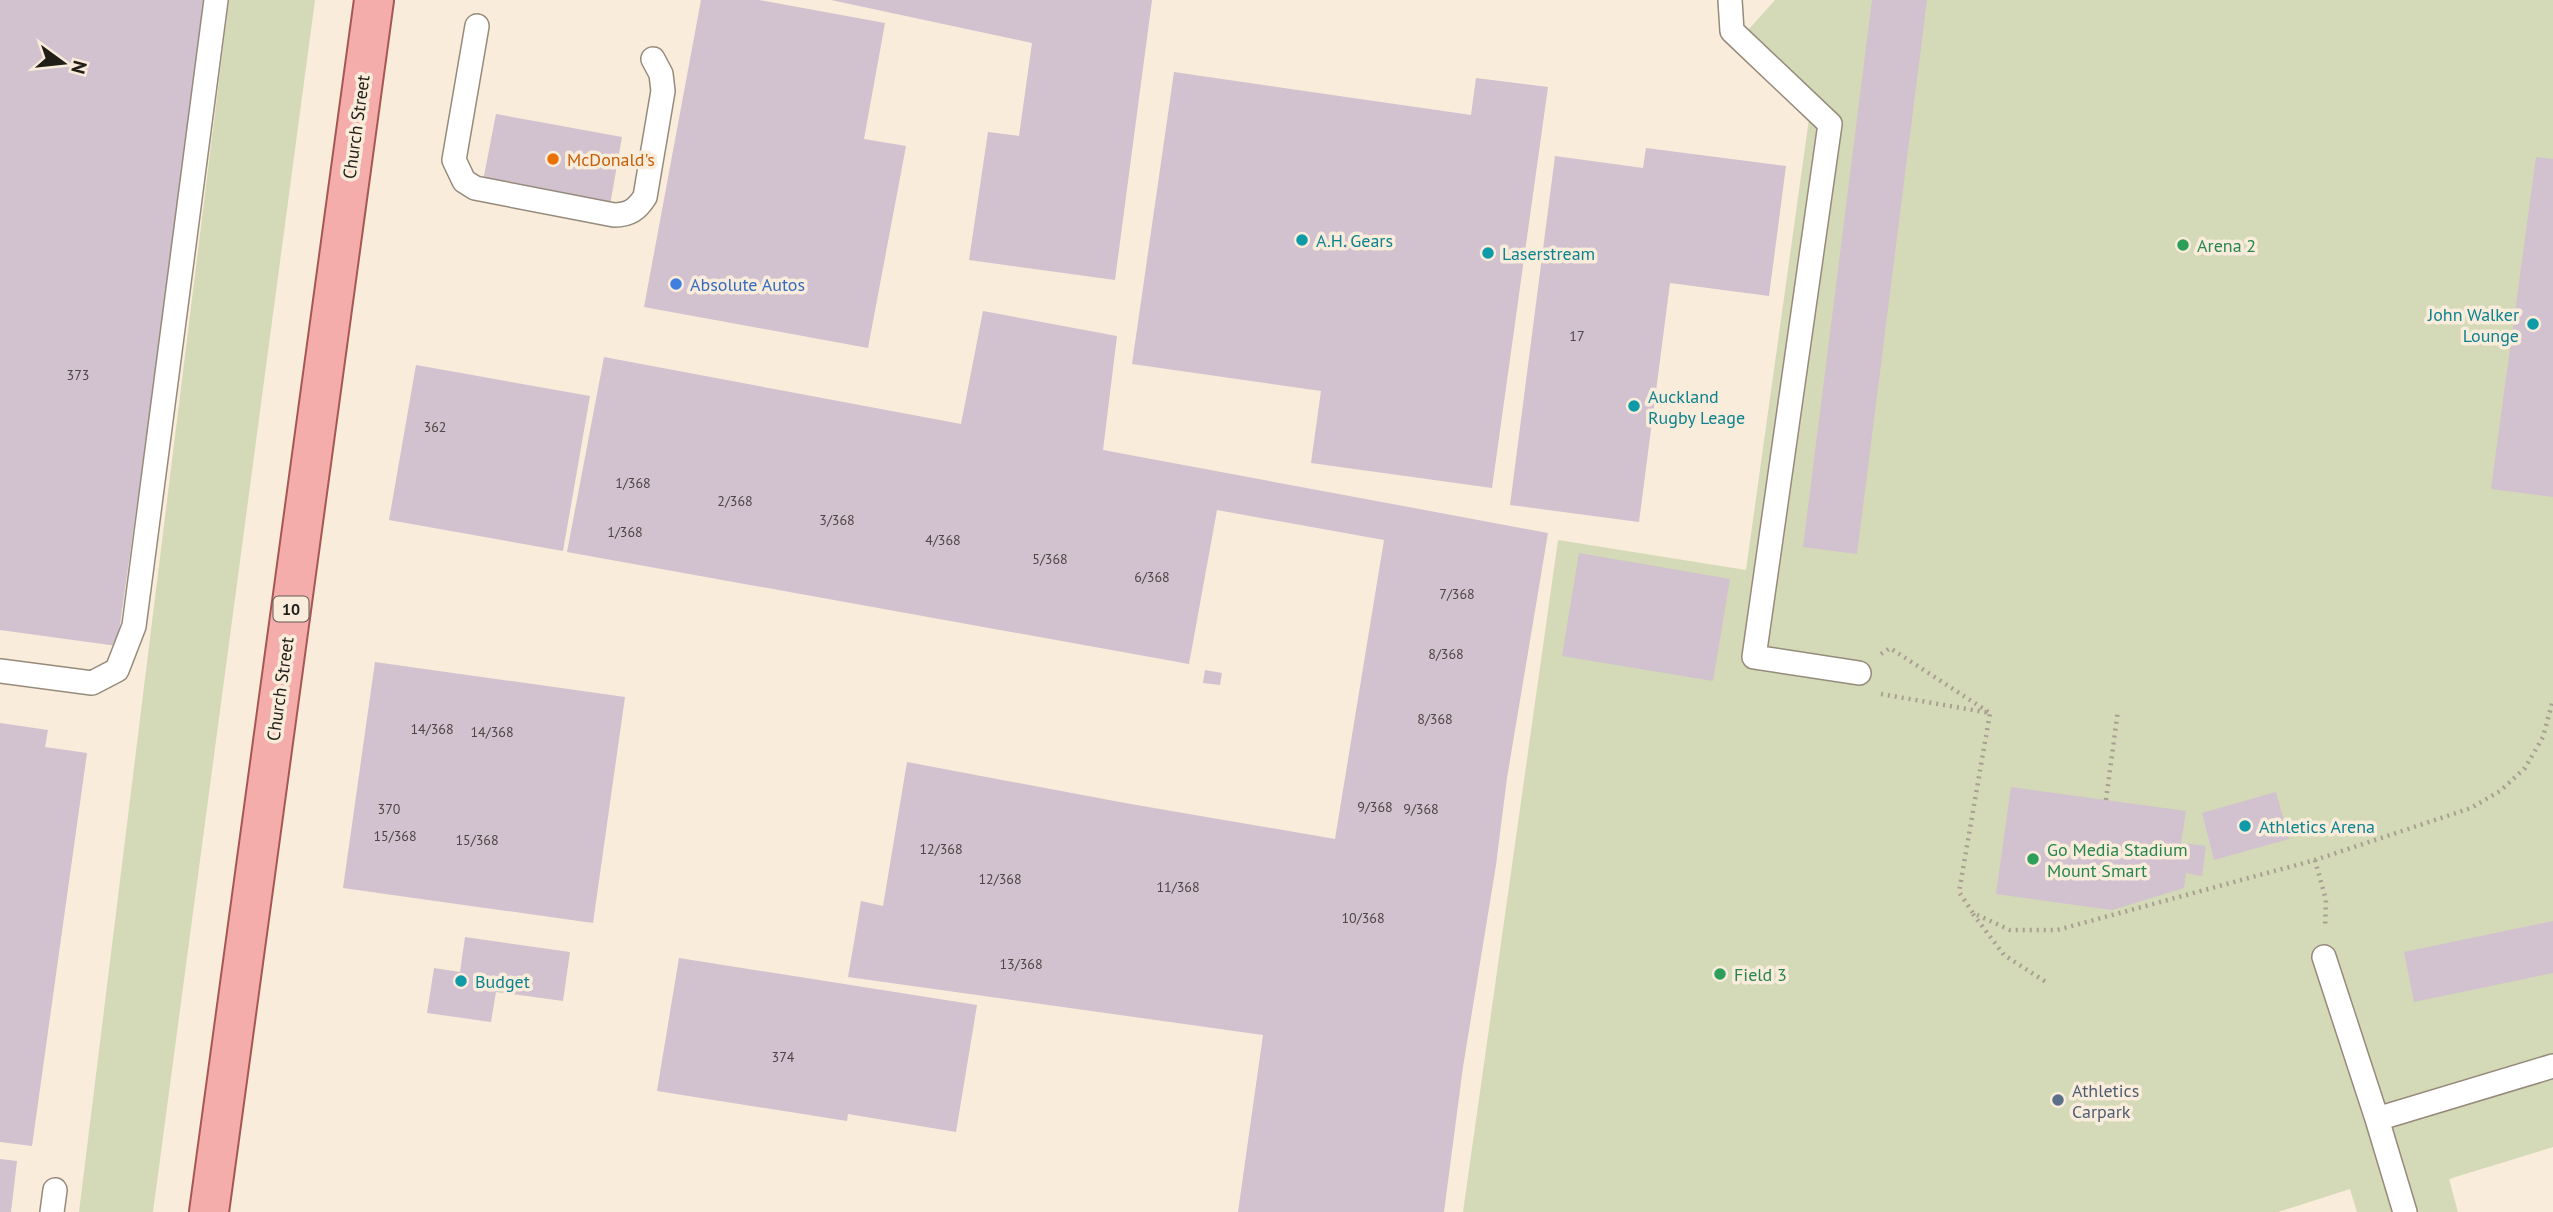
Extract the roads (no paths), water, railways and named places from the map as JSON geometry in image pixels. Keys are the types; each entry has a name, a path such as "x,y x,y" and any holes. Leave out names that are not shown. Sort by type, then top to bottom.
{"main road":[{"name":"Church Street","path":"209,1212 373,0"}],"lane":[{"path":"0,671 92,683 117,670 134,626 216,0"},
{"path":"1730,0 1732,31 1830,124 1754,657 1859,673"},
{"path":"477,26 453,160 464,181 475,188 614,215 624,215 637,209 645,197 663,91 661,74 653,59"},
{"path":"2324,957 2404,1212"},
{"path":"2377,1119 2553,1066"}],"place":[{"name":"McDonald's","path":"553,159"},
{"name":"A.H. Gears","path":"1302,240"},
{"name":"Arena 2","path":"2183,245"},
{"name":"Laserstream","path":"1488,253"},
{"name":"Absolute Autos","path":"676,284"},
{"name":"John Walker Lounge","path":"2533,324"},
{"name":"Auckland Rugby Leage","path":"1634,406"},
{"name":"Athletics Arena","path":"2245,826"},
{"name":"Go Media Stadium Mount Smart","path":"2033,859"},
{"name":"Field 3","path":"1720,974"},
{"name":"Budget","path":"461,981"},
{"name":"Athletics Carpark","path":"2058,1100"}]}
